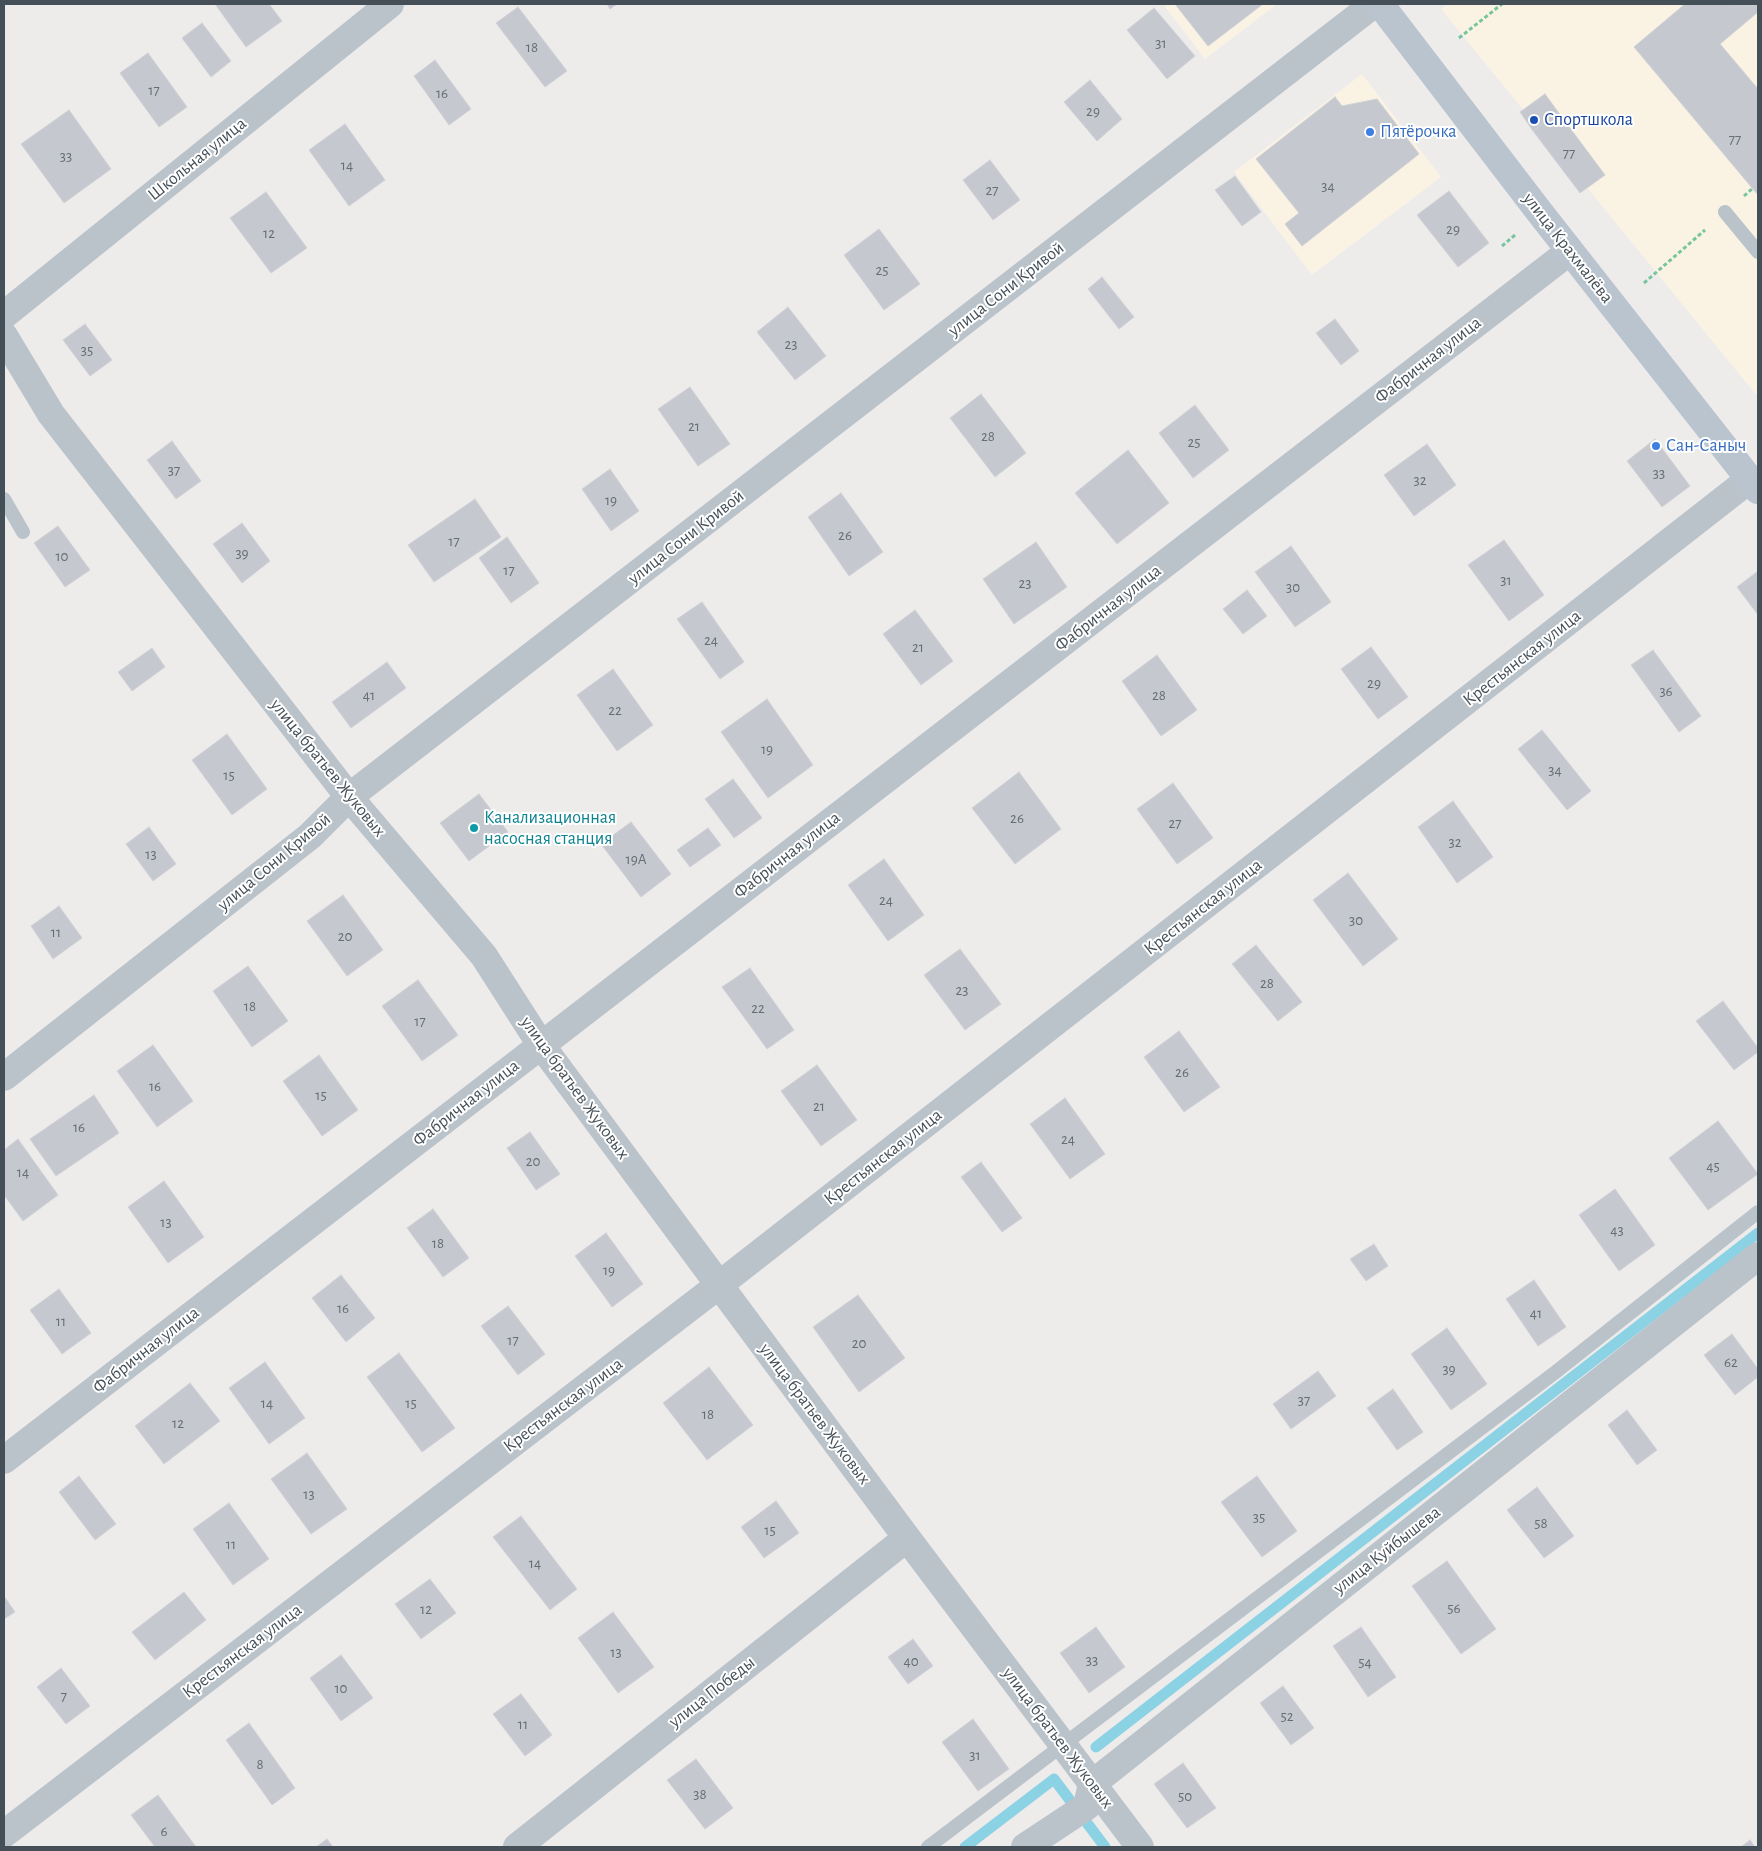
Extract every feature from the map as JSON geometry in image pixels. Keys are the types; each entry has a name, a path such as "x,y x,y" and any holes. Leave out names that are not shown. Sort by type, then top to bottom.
{"main road":[{"name":"улица Крахмалёва","path":"1380,4 1570,251 1756,481"}],"street":[{"name":"Школьная улица","path":"4,315 390,4"},
{"name":"улица Сони Кривой","path":"4,1077 310,836 349,797 1374,4"},
{"name":"Фабричная улица","path":"4,1460 1570,251"},
{"name":"улица братьев Жуковых","path":"4,336 51,414 349,797 484,956 541,1045 907,1538 1140,1847"},
{"name":"Крестьянская улица","path":"4,1834 719,1285 1756,481"},
{"name":"улица Куйбышева","path":"1092,1784 1758,1256"},
{"name":"улица Победы","path":"517,1847 907,1538"},
{"path":"1025,1847 1087,1806 1092,1784"}],"lane":[{"path":"1725,212 1758,252"},
{"path":"4,499 23,532"},
{"path":"928,1847 1556,1371 1758,1212"}],"path":[{"path":"1459,38 1502,4"},
{"path":"1644,283 1753,188"}],"shaded area":[{"path":"1163,4 1277,4 1205,59"},
{"path":"1448,4 1758,4 1758,397 1441,9"},
{"path":"1362,74 1441,177 1312,275 1234,172"}],"building":[{"path":"215,4 269,4 282,21 246,47"},
{"path":"607,4 617,4 610,9"},
{"path":"1175,4 1263,4 1208,46"},
{"path":"1685,4 1758,5 1758,12 1720,44 1758,89 1758,195 1634,47"},
{"path":"518,7 567,71 545,87 496,23"},
{"path":"1154,8 1195,56 1167,79 1127,30"},
{"path":"202,23 231,61 211,77 182,38"},
{"path":"148,53 187,107 159,127 120,73"},
{"path":"435,60 471,109 449,125 414,76"},
{"path":"1090,80 1122,119 1097,141 1064,102"},
{"path":"1545,94 1558,112 1533,131 1520,112"},
{"path":"1335,97 1342,106 1377,99 1419,154 1302,246 1285,224 1299,213 1256,159"},
{"path":"69,110 111,169 64,203 21,144"},
{"path":"1558,112 1605,175 1580,193 1533,131"},
{"path":"345,124 385,180 349,206 309,150"},
{"path":"990,160 1020,200 993,220 963,180"},
{"path":"1235,176 1261,212 1242,226 1215,190"},
{"path":"1449,191 1489,243 1458,267 1417,215"},
{"path":"266,192 307,248 271,273 230,218"},
{"path":"879,229 920,284 884,310 844,255"},
{"path":"1102,277 1134,317 1119,329 1088,289"},
{"path":"788,307 826,356 795,380 757,332"},
{"path":"1335,319 1359,351 1341,365 1316,333"},
{"path":"85,324 112,360 90,376 63,340"},
{"path":"690,387 730,444 698,466 658,409"},
{"path":"981,394 1026,453 995,477 950,418"},
{"path":"1195,405 1229,450 1193,478 1159,433"},
{"path":"1655,439 1690,486 1662,507 1627,461"},
{"path":"172,441 201,481 176,499 147,460"},
{"path":"1427,444 1456,485 1414,516 1384,475"},
{"path":"1128,450 1169,503 1117,544 1075,493"},
{"path":"610,469 639,511 611,531 582,489"},
{"path":"841,493 883,552 849,576 808,517"},
{"path":"475,499 501,537 434,582 408,545"},
{"path":"242,523 270,561 242,583 213,544"},
{"path":"58,526 90,570 65,587 34,543"},
{"path":"507,537 539,583 511,603 479,558"},
{"path":"1504,540 1544,595 1509,621 1468,565"},
{"path":"1036,542 1067,587 1014,624 983,579"},
{"path":"1291,546 1331,602 1295,627 1255,572"},
{"path":"1758,571 1758,615 1737,587"},
{"path":"1247,590 1267,616 1243,634 1223,609"},
{"path":"702,602 744,662 720,679 677,619"},
{"path":"915,610 953,661 921,685 883,634"},
{"path":"1371,647 1408,697 1378,719 1341,669"},
{"path":"152,648 165,667 132,691 118,672"},
{"path":"1653,650 1701,716 1679,732 1631,665"},
{"path":"1157,655 1197,710 1161,736 1122,681"},
{"path":"387,662 406,688 351,728 332,702"},
{"path":"613,669 653,725 617,751 577,695"},
{"path":"767,699 813,765 768,798 721,732"},
{"path":"1542,730 1591,791 1567,810 1518,749"},
{"path":"227,734 267,789 232,815 192,760"},
{"path":"1019,772 1061,829 1015,864 972,808"},
{"path":"733,779 762,818 734,838 705,799"},
{"path":"1173,783 1213,838 1177,864 1137,809"},
{"name":"Канализационная насосная станция","path":"479,794 508,832 469,861 440,823"},
{"path":"1453,801 1493,857 1457,883 1418,827"},
{"path":"631,822 671,874 641,897 601,844"},
{"path":"149,827 176,864 153,881 126,844"},
{"path":"708,828 721,845 690,867 677,850"},
{"path":"884,859 924,915 888,941 848,885"},
{"path":"1348,873 1398,939 1363,966 1313,900"},
{"path":"343,895 383,950 347,976 307,921"},
{"path":"59,906 82,938 53,959 31,926"},
{"path":"1256,945 1302,1002 1278,1021 1232,964"},
{"path":"960,949 1001,1004 965,1030 924,975"},
{"path":"248,966 288,1021 252,1047 213,991"},
{"path":"750,968 794,1030 767,1049 722,987"},
{"path":"418,980 458,1035 422,1061 382,1006"},
{"path":"1723,1001 1758,1048 1758,1052 1734,1070 1696,1021"},
{"path":"1179,1031 1220,1087 1184,1112 1144,1057"},
{"path":"153,1045 193,1101 157,1127 117,1071"},
{"path":"319,1055 358,1110 322,1136 283,1081"},
{"path":"817,1065 857,1120 821,1146 781,1091"},
{"path":"94,1095 119,1133 56,1176 30,1139"},
{"path":"1065,1098 1105,1154 1070,1179 1030,1124"},
{"path":"1718,1121 1758,1174 1708,1210 1669,1158"},
{"path":"530,1132 560,1174 536,1190 507,1148"},
{"path":"18,1139 58,1195 23,1221 4,1195 4,1150"},
{"path":"981,1162 1022,1218 1002,1232 961,1177"},
{"path":"164,1181 204,1237 168,1263 128,1207"},
{"path":"1615,1189 1655,1245 1619,1271 1579,1215"},
{"path":"433,1209 469,1258 443,1277 407,1228"},
{"path":"606,1233 643,1284 612,1307 575,1256"},
{"path":"1374,1244 1388,1266 1366,1281 1350,1259"},
{"path":"341,1275 375,1318 346,1342 312,1298"},
{"path":"1534,1280 1566,1327 1538,1346 1506,1299"},
{"path":"59,1289 91,1333 62,1354 30,1310"},
{"path":"858,1295 905,1358 859,1392 813,1327"},
{"path":"508,1306 545,1354 518,1375 481,1326"},
{"path":"1447,1328 1487,1384 1451,1410 1411,1354"},
{"path":"1732,1334 1758,1369 1758,1377 1735,1395 1704,1355"},
{"path":"399,1353 455,1428 422,1452 367,1377"},
{"path":"265,1362 305,1418 269,1444 229,1388"},
{"path":"709,1367 753,1425 707,1460 663,1403"},
{"path":"1318,1371 1336,1396 1291,1429 1273,1404"},
{"path":"190,1383 220,1421 164,1464 135,1426"},
{"path":"1393,1389 1423,1432 1397,1450 1367,1408"},
{"path":"1627,1410 1657,1450 1637,1465 1608,1425"},
{"path":"307,1453 347,1509 311,1534 271,1479"},
{"path":"79,1476 116,1524 95,1540 59,1492"},
{"path":"1257,1476 1297,1531 1262,1557 1221,1502"},
{"path":"1537,1487 1574,1536 1544,1558 1507,1510"},
{"path":"776,1501 799,1533 764,1558 741,1527"},
{"path":"229,1503 269,1559 233,1585 193,1529"},
{"path":"521,1516 577,1589 550,1610 493,1537"},
{"path":"1447,1561 1496,1629 1461,1654 1412,1586"},
{"path":"430,1579 456,1613 421,1639 395,1604"},
{"path":"184,1592 206,1620 155,1660 132,1632"},
{"path":"4,1596 15,1612 4,1619"},
{"path":"613,1612 654,1667 618,1693 578,1638"},
{"path":"1096,1627 1125,1667 1089,1693 1060,1653"},
{"path":"1361,1627 1396,1677 1368,1697 1333,1646"},
{"path":"913,1639 933,1666 908,1684 888,1657"},
{"path":"341,1655 373,1698 341,1721 310,1678"},
{"path":"61,1668 90,1706 66,1724 37,1687"},
{"path":"1283,1686 1314,1728 1291,1745 1260,1703"},
{"path":"521,1694 552,1735 525,1756 493,1714"},
{"path":"973,1719 1009,1769 978,1791 942,1742"},
{"path":"249,1723 295,1788 272,1805 226,1740"},
{"path":"696,1759 733,1808 705,1829 667,1780"},
{"path":"1183,1763 1216,1808 1187,1828 1154,1784"},
{"path":"158,1795 196,1847 155,1847 131,1815"},
{"path":"327,1839 333,1847 316,1847"},
{"path":"1750,1840 1755,1847 1741,1847"}],"waterway":[{"path":"1096,1747 1758,1233"},
{"path":"965,1847 1054,1779 1105,1847"}],"place":[{"name":"Спортшкола","path":"1534,120"},
{"name":"Пятёрочка","path":"1370,132"},
{"name":"Сан-Саныч","path":"1656,446"},
{"name":"Канализационная насосная станция","path":"474,828"}]}
